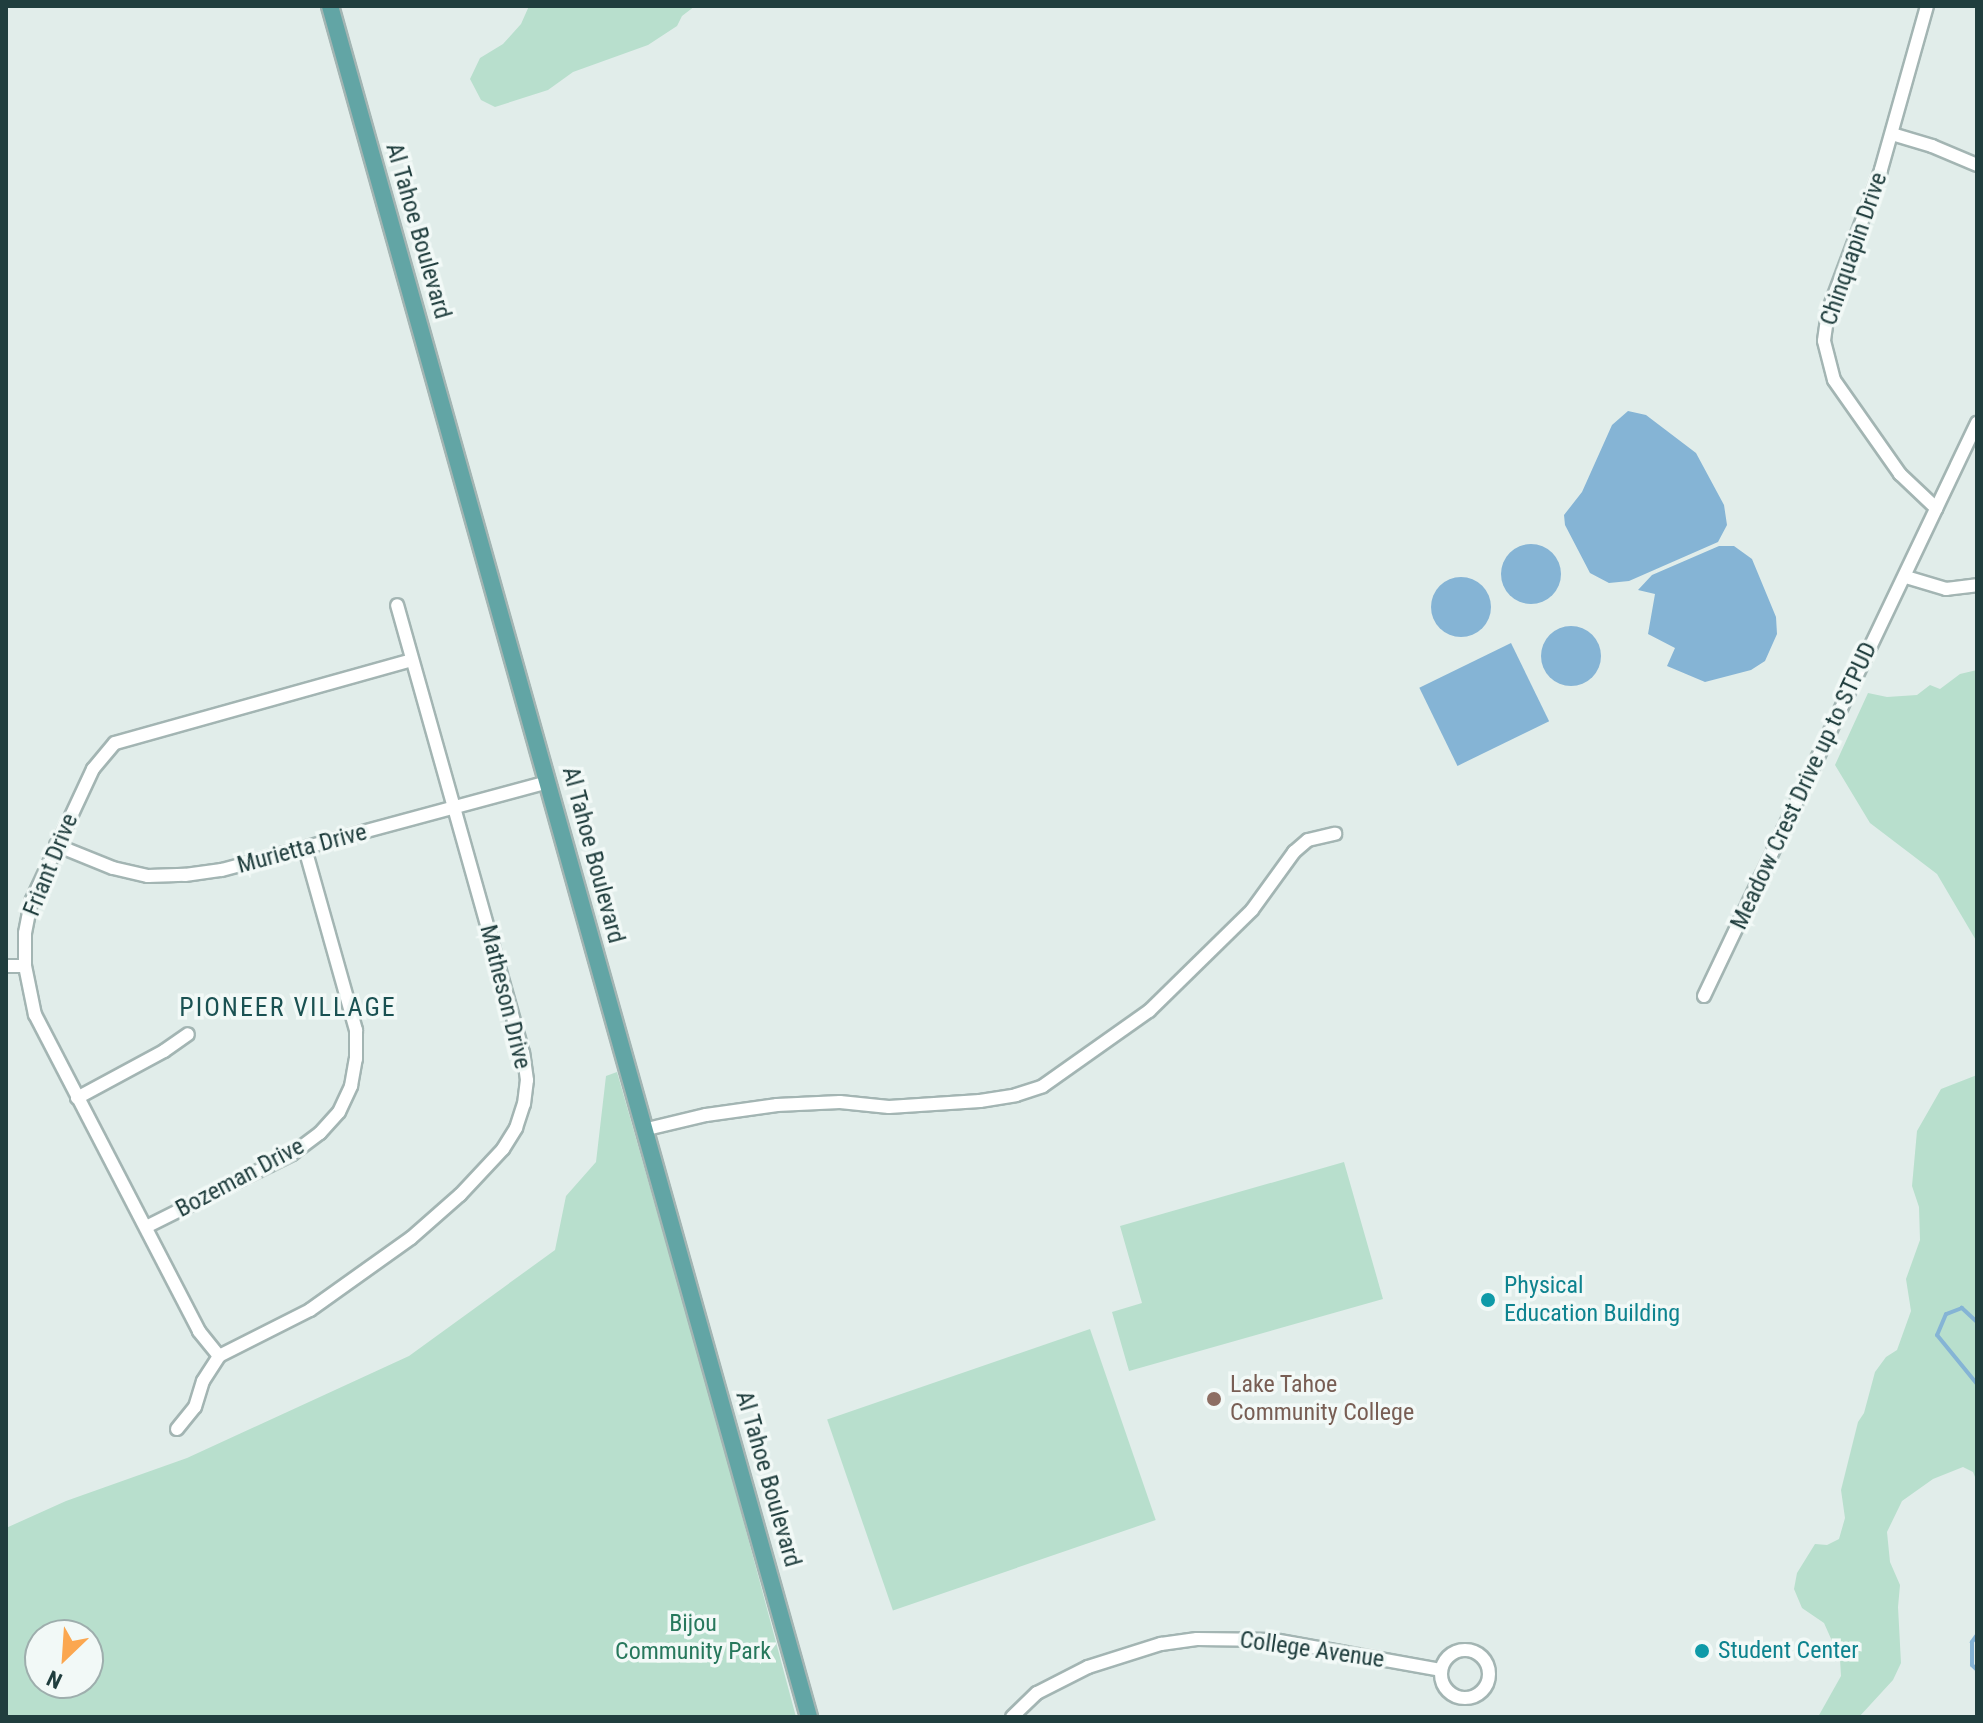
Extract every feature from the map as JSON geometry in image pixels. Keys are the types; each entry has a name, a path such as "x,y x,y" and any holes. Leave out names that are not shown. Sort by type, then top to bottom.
{"main road":[{"name":"Al Tahoe Boulevard","path":"330,6 809,1717"}],"street":[{"name":"Chinquapin Drive","path":"1927,6 1892,134 1828,312 1824,341 1826,359 1834,380 1900,474 1936,508"},
{"path":"1892,134 1977,165"},
{"name":"Meadow Crest Drive up to STPUD","path":"1704,996 1977,423"},
{"path":"1906,577 1946,589 1977,585"},
{"name":"Matheson Drive","path":"219,1356 310,1310 380,1262 460,1195 503,1149 516,1128 527,1080 523,1053 397,605"},
{"name":"Friant Drive","path":"219,1356 199,1331 35,1015 25,966 25,933 31,902 93,769 115,743 412,660"},
{"name":"Murietta Drive","path":"56,845 113,868 148,876 222,870 548,782"},
{"path":"643,1130 706,1115 777,1105 840,1102 889,1107 980,1101 1016,1095 1043,1086 1149,1011 1252,910 1294,852 1308,840 1335,834"},
{"name":"Bozeman Drive","path":"146,1227 292,1154 320,1133 339,1112 351,1086 356,1059 356,1030 305,848"},
{"path":"6,966 25,966"},
{"path":"77,1098 164,1051 188,1034"},
{"path":"177,1429 195,1407 203,1381 219,1356"},
{"name":"College Avenue","path":"1012,1717 1037,1693 1088,1667 1161,1644 1197,1639 1274,1640 1440,1670"},
{"path":"1469,1649 1485,1659 1490,1678 1480,1694 1461,1699 1444,1689 1440,1670 1450,1654 1469,1649"}],"green space":[{"path":"529,6 695,6 682,16 677,26 648,45 573,72 548,90 495,107 481,100 470,79 480,58 503,44 521,24"},
{"path":"1977,670 1977,942 1937,874 1870,823 1835,765 1868,693 1887,697 1917,695 1930,685 1940,689 1960,674"},
{"name":"Bijou Community Park","path":"617,1072 714,1411 796,1717 6,1717 6,1528 66,1501 187,1458 409,1356 555,1250 566,1196 596,1162 606,1076"},
{"path":"1977,1075 1977,1482 1973,1472 1963,1467 1933,1479 1902,1501 1887,1532 1890,1562 1900,1585 1901,1663 1893,1680 1859,1717 1818,1717 1841,1676 1840,1659 1824,1623 1802,1608 1794,1589 1797,1573 1815,1544 1827,1545 1839,1539 1845,1518 1841,1490 1858,1422 1864,1413 1875,1372 1886,1357 1897,1350 1911,1311 1906,1279 1920,1240 1919,1207 1912,1186 1917,1131 1941,1089"},
{"path":"1344,1162 1383,1299 1129,1371 1112,1312 1142,1303 1120,1226"},
{"path":"1090,1329 1156,1520 893,1611 827,1420"}],"water":[{"path":"1628,411 1646,415 1696,453 1724,505 1727,525 1718,542 1629,581 1609,583 1590,573 1565,525 1564,515 1582,492 1612,425"},
{"path":"1531,544 1543,546 1552,553 1559,562 1559,586 1552,595 1543,602 1531,604 1519,602 1510,595 1503,586 1501,574 1503,562 1510,553 1519,546"},
{"path":"1719,546 1734,546 1752,559 1776,617 1777,634 1765,661 1751,670 1705,682 1667,666 1675,648 1648,634 1655,594 1638,590 1652,575"},
{"path":"1461,577 1473,579 1482,586 1489,595 1489,619 1482,628 1473,635 1461,637 1449,635 1440,628 1433,619 1431,607 1433,595 1440,586 1449,579"},
{"path":"1571,626 1583,628 1592,635 1599,644 1599,668 1592,677 1583,684 1571,686 1559,684 1550,677 1543,668 1541,656 1543,644 1550,635 1559,628"},
{"path":"1511,643 1549,721 1457,766 1419,688"}],"waterway":[{"path":"1977,1322 1962,1308 1946,1314 1937,1335 1977,1384"},
{"path":"1977,1635 1972,1642 1972,1665 1977,1670"}],"place":[{"name":"Physical Education Building","path":"1488,1300"},
{"name":"Lake Tahoe Community College","path":"1214,1399"},
{"name":"Student Center","path":"1702,1651"}],"district":[{"name":"PIONEER VILLAGE","path":"288,1008"}]}
